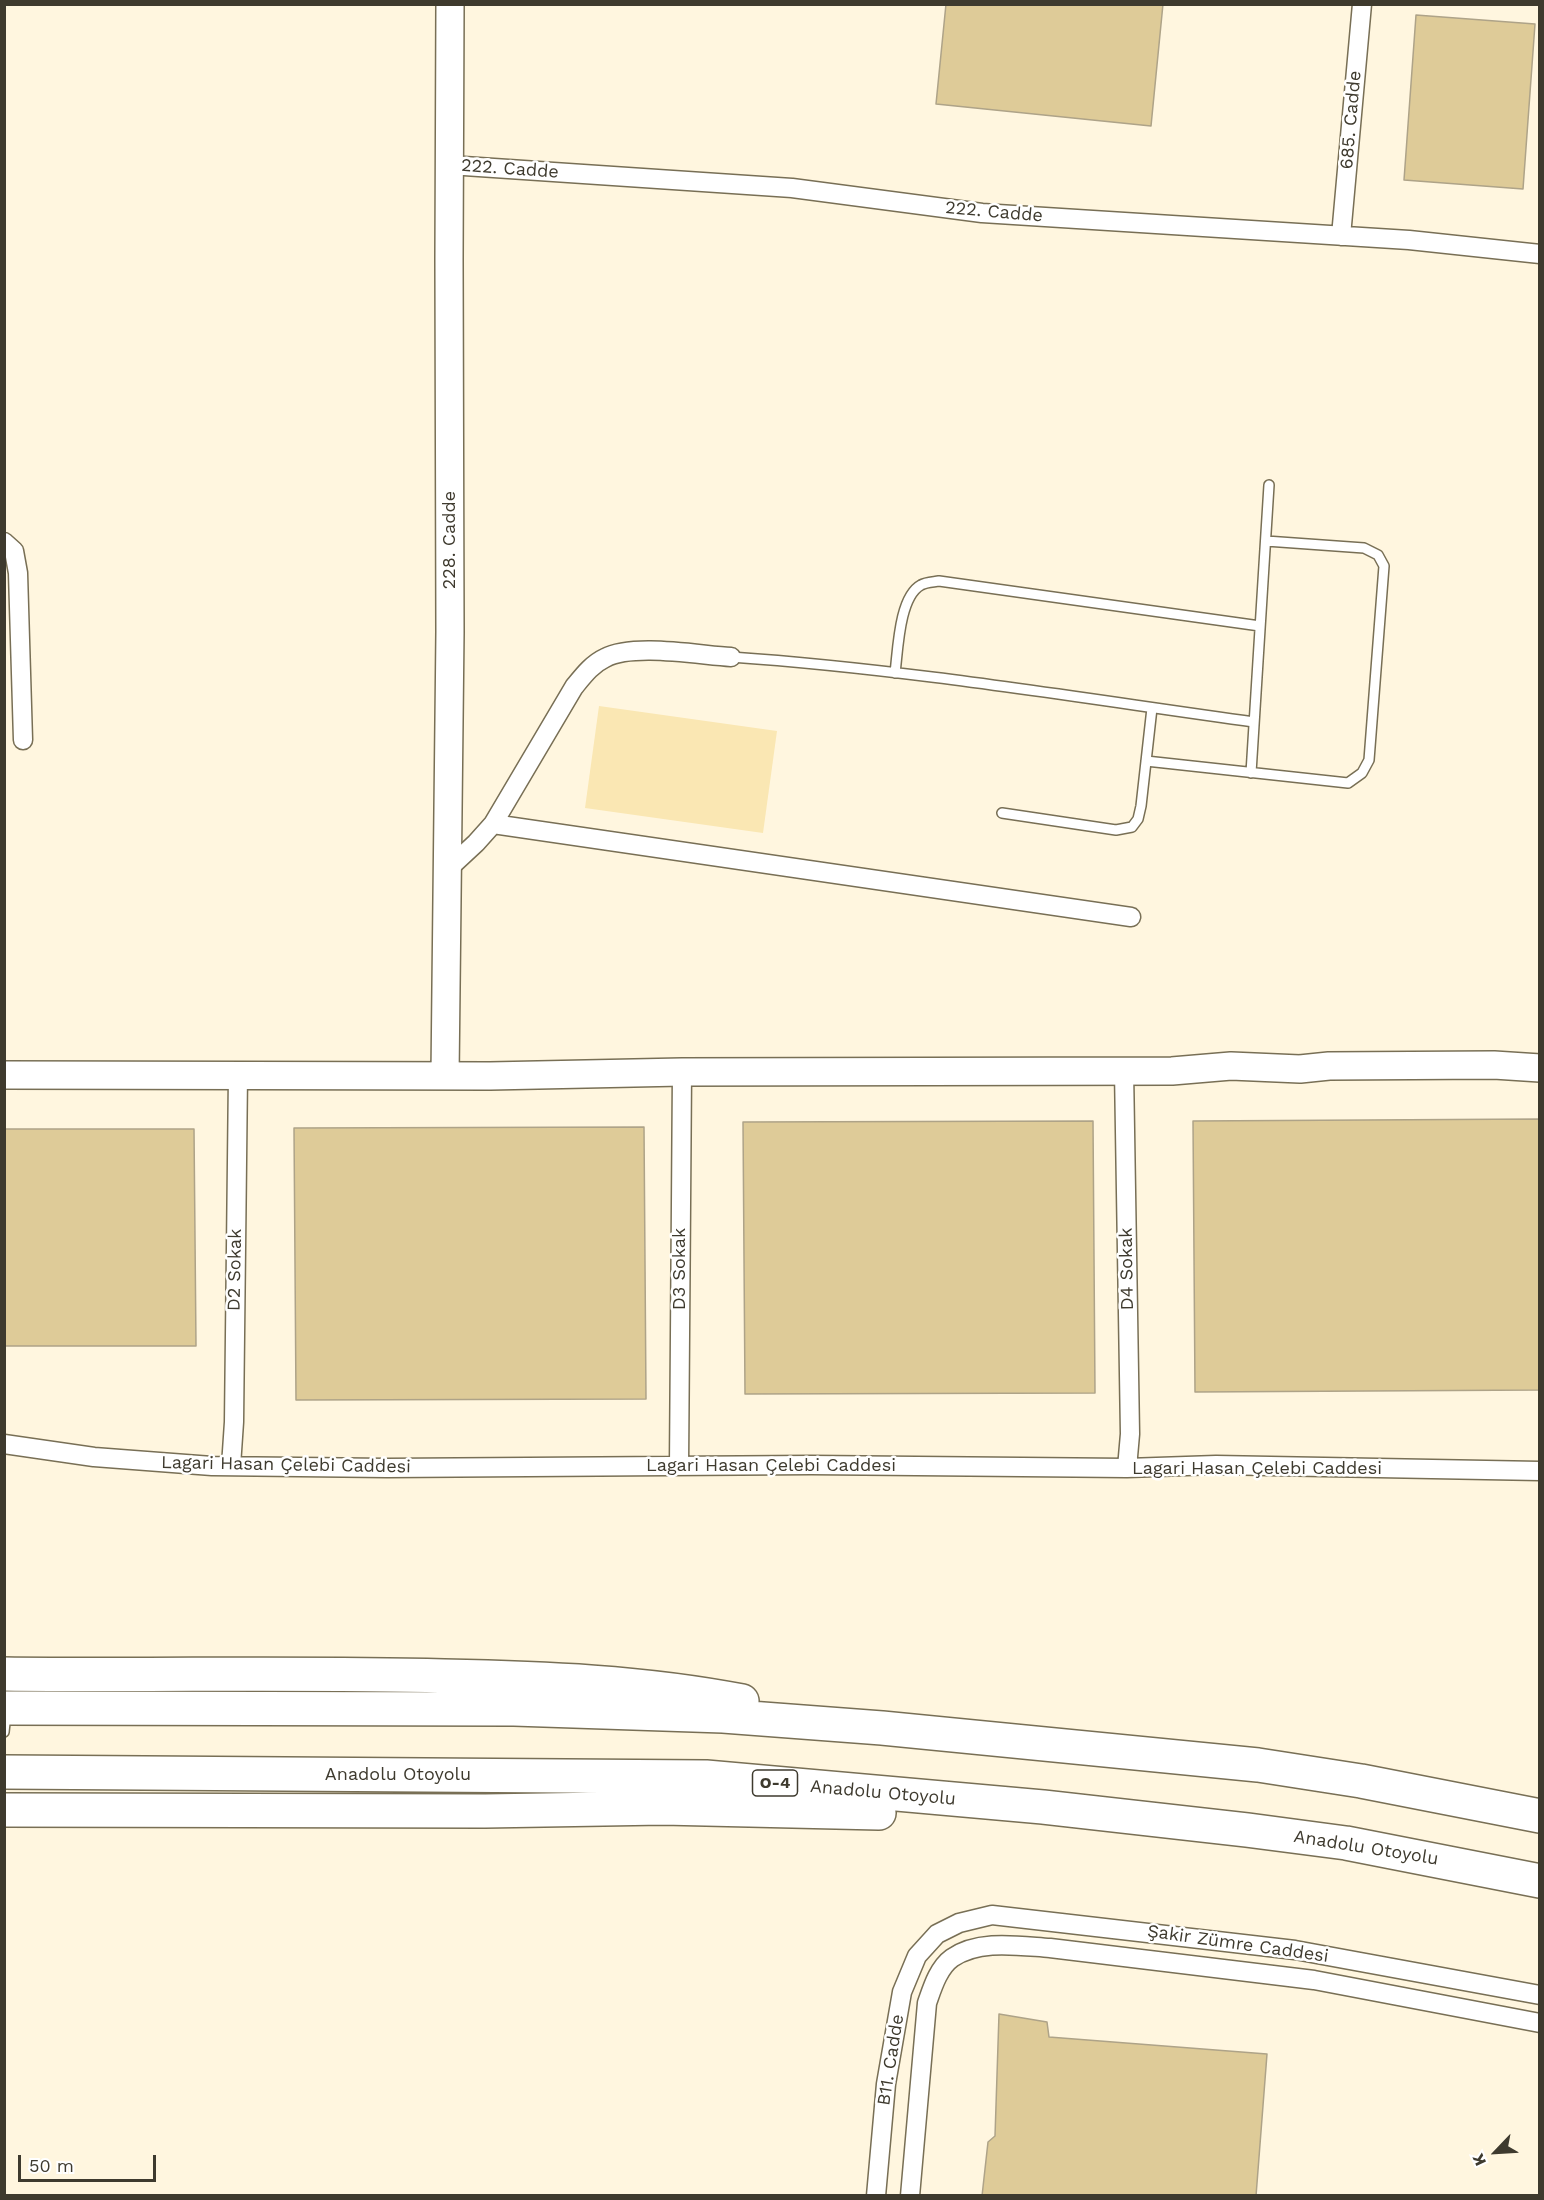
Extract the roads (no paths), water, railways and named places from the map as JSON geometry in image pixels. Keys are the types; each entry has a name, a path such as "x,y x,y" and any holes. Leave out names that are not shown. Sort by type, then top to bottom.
{"highway":[{"path":"4,1674 270,1673 524,1678 686,1690 882,1728"},
{"path":"5,1716 514,1709 723,1716 882,1728 1258,1765 1361,1781 1539,1816"},
{"name":"Anadolu Otoyolu","path":"4,1772 706,1777 1043,1807 1346,1843 1539,1881"},
{"path":"4,1810 485,1812 663,1808 1149,1819"}],"street":[{"name":"228. Cadde","path":"445,1076 450,644 450,4"},
{"name":"685. Cadde","path":"1341,236 1362,4"},
{"name":"222. Cadde","path":"449,165 792,188 982,213 1408,240 1539,254"},
{"path":"4,543 14,551 18,573 23,740"},
{"path":"448,869 493,824 574,687 602,659 614,654 640,651 731,657"},
{"path":"493,824 1131,917"},
{"path":"4,1075 445,1076 682,1072 1172,1071 1231,1066 1300,1069 1329,1066 1494,1065 1539,1068"},
{"name":"D4 Sokak","path":"1124,1070 1130,1434 1127,1468"},
{"name":"D3 Sokak","path":"679,1466 682,1072"},
{"name":"D2 Sokak","path":"231,1466 234,1422 238,1074"},
{"name":"Lagari Hasan Çelebi Caddesi","path":"4,1444 94,1457 231,1466 387,1468 810,1465 1127,1468 1216,1465 1539,1470"},
{"name":"Şakir Zümre Caddesi","path":"937,1935 959,1923 992,1915 1295,1950 1539,1995"},
{"name":"B11. Cadde","path":"876,2196 886,2084 902,1992 917,1956 937,1935"},
{"name":"Şakir Zümre Caddesi","path":"951,1959 984,1947 1050,1948 1314,1980 1539,2023"},
{"name":"B11. Cadde","path":"910,2196 927,2003 934,1983 951,1959"}],"lane":[{"path":"1251,772 1269,485"},
{"path":"1146,761 1348,783 1362,773 1369,760 1384,566 1378,555 1364,548 1266,541"},
{"path":"895,673 902,619 909,598 921,585 939,581 1260,626"},
{"path":"731,657 803,662 895,673 1254,723"},
{"path":"1002,813 1116,830 1132,826 1138,819 1141,806 1152,708"}]}
